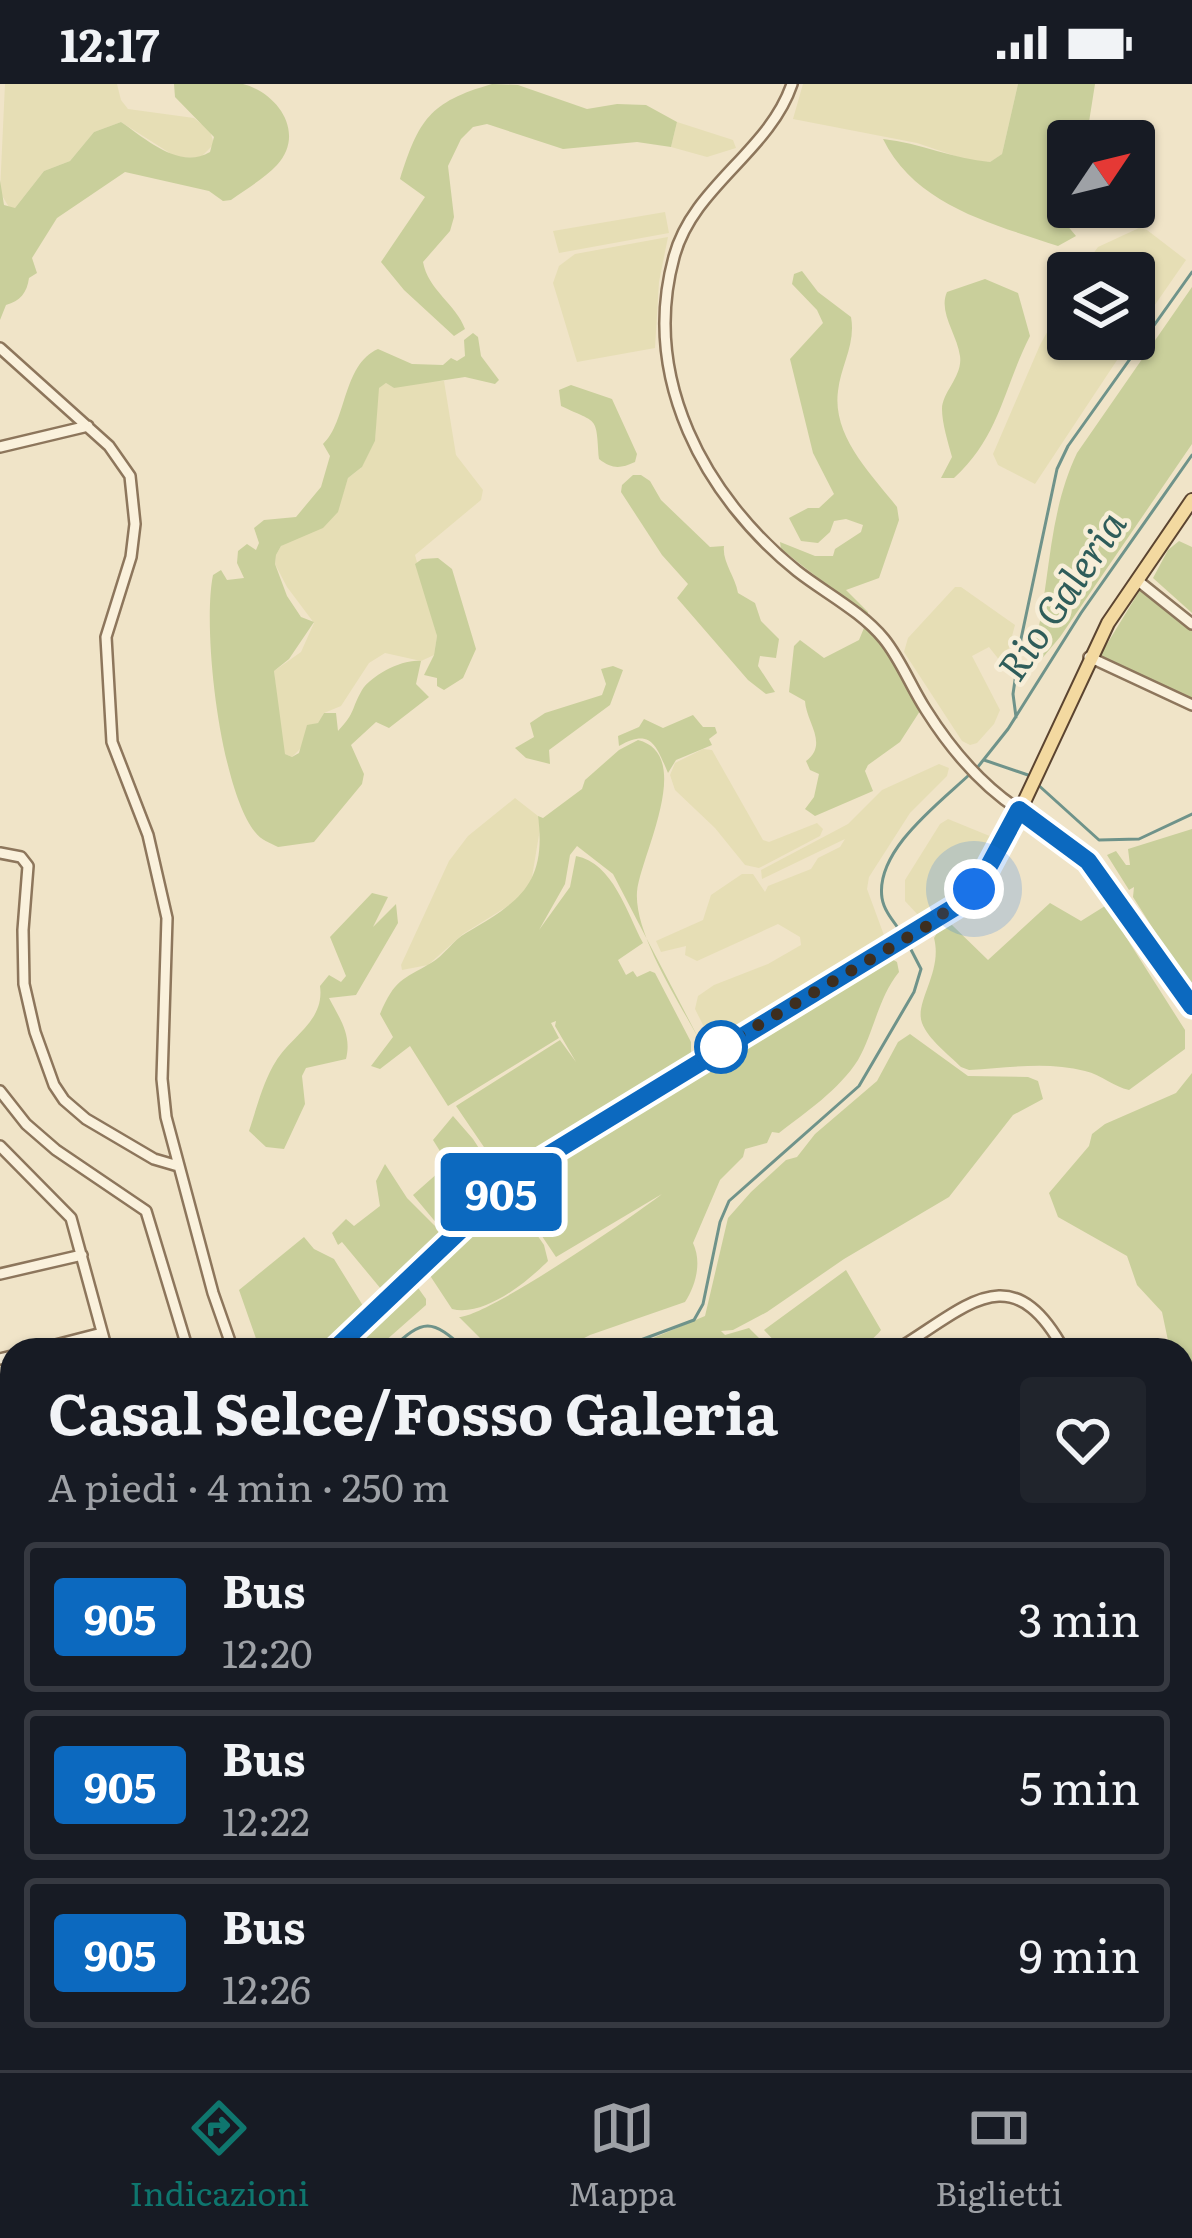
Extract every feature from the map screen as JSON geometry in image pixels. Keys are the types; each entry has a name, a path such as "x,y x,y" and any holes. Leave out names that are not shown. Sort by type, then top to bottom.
{"main road":[{"path":"347,1338 537,1162 962,901 983,877 1019,810 1089,657 1192,500"},
{"path":"1019,810 1088,861 1192,1006"}],"street":[{"path":"792,84 764,133 709,193 677,244 665,329 673,388 693,445 723,494 794,568 882,637 926,711 980,779 1019,810"},
{"path":"0,348 123,461 132,485 134,544 110,614 105,656 113,749 148,835 167,917 162,1078 166,1117 229,1338"},
{"path":"0,447 88,426"},
{"path":"1137,580 1192,624"},
{"path":"1089,657 1192,705"},
{"path":"0,853 21,856 28,866 24,984 56,1090 86,1119 154,1159 178,1166"},
{"path":"0,1091 30,1129 146,1210 184,1338"},
{"path":"0,1147 68,1212 103,1338"},
{"path":"3,1271 82,1255"},
{"path":"915,1338 977,1300 1001,1294 1036,1308 1056,1338"},
{"path":"82,1338 102,1333"}],"shaded area":[{"path":"5,84 117,84 128,109 194,118 210,131 214,144 200,158 176,157 121,122 94,132 70,161 44,171 10,209 0,192"},
{"path":"803,84 1018,84 1002,154 990,162 793,119"},
{"path":"677,122 733,140 736,148 707,157 671,147"},
{"path":"665,212 669,233 559,253 553,231"},
{"path":"1139,228 1186,260 1155,305 1155,252 1094,252"},
{"path":"668,237 659,282 655,348 577,362 553,283 559,266 575,254"},
{"path":"1047,332 1047,360 1117,360 1035,484 998,465 993,454"},
{"path":"444,381 456,455 483,490 481,500 415,555 437,636 434,655 421,661 385,653 369,663 341,706 307,726 304,745 292,757 282,745 274,671 301,652 314,623 287,587 275,564 276,555 281,546 337,512 348,478 361,468 375,441 378,388 386,383 394,388 410,382"},
{"path":"955,587 1015,625 1004,666 989,647 972,656 1000,710 994,724 970,745 962,741 904,652 908,638"},
{"path":"703,749 712,750 763,840 769,842 817,823 823,829 820,836 759,868 745,865 675,790 670,775 675,763"},
{"path":"939,764 949,768 947,776 910,813 869,877 867,889 885,938 731,1033 716,1040 707,1033 695,1009 698,996 801,945 800,937 778,924 697,961 685,955 686,946 661,952 656,941 703,920 711,895 742,874 753,874 765,892 768,886 811,869 818,858 840,847 845,839 762,879 761,870 848,824 882,790"},
{"path":"515,798 538,816 531,883 521,898 463,934 428,965 402,970 449,861 468,836"},
{"path":"948,819 997,839 987,862 966,888 942,909 929,916 918,915 905,901 905,880 940,824"}],"green space":[{"path":"174,84 243,84 267,96 288,128 289,140 277,165 231,200 223,201 209,191 125,172 57,218 32,258 37,273 29,278 22,296 6,305 0,320 0,180 4,205 15,208 44,171 70,161 94,132 121,122 175,155 198,157 210,152 214,137 175,97"},
{"path":"492,84 518,85 587,109 646,105 677,122 671,147 637,142 563,149 487,124 473,127 461,139 448,166 454,217 450,231 423,262 430,281 465,329 454,336 381,262 425,197 400,179 421,128 440,106"},
{"path":"1018,84 1095,84 1089,120 1047,120 1047,228 1069,228 1076,236 1058,246 983,220 936,196 897,162 883,139 990,162 1002,154"},
{"path":"802,271 818,292 851,317 852,336 838,391 841,423 855,454 897,507 899,520 879,578 846,590 868,617 781,549 780,542 815,556 833,556 863,525 846,519 834,521 818,543 801,541 789,518 819,508 834,494 813,453 790,359 823,323 792,284 794,274"},
{"path":"985,279 1018,293 1030,336 981,446 954,478 941,478 952,457 942,409 960,363 945,300 947,292"},
{"path":"1192,287 1192,444 1039,662 1032,657 1067,478 1077,453 1141,360 1155,360 1155,340"},
{"path":"473,333 481,356 499,380 495,384 465,377 394,388 386,383 379,388 375,441 362,467 348,478 338,512 323,528 281,546 276,555 287,596 301,617 314,622 289,659 274,671 285,754 299,753 307,725 318,723 324,713 336,713 338,731 367,684 397,665 421,661 416,684 429,697 389,728 376,722 351,745 364,774 362,784 314,842 278,847 257,835 243,811 223,746 212,668 213,575 221,570 227,580 244,578 238,551 247,544 256,550 259,543 254,528 264,520 296,517 321,487 330,456 323,444 366,357 378,349 412,364 443,365 465,356 464,340"},
{"path":"571,385 612,399 637,454 635,462 616,467 599,459 593,423 561,406 559,390"},
{"path":"633,475 650,481 661,500 710,547 724,546 738,593 755,603 761,621 779,639 776,658 760,656 758,666 775,692 766,694 748,680 677,598 688,584 662,555 621,492"},
{"path":"1179,541 1192,547 1192,613 1153,578 1168,550"},
{"path":"438,558 452,569 476,649 463,678 444,690 437,686 437,678 424,675 437,636 415,564"},
{"path":"1140,590 1192,630 1192,701 1099,657"},
{"path":"864,628 881,642 920,711 900,742 868,765 865,771 873,791 815,816 805,809 814,797 819,774 806,761 816,740 805,701 789,692 794,646 800,640 824,658 859,640"},
{"path":"601,669 623,670 610,705 549,750 550,764 526,758 515,748 534,737 530,723 545,713 602,695 606,684"},
{"path":"693,715 703,727 715,727 717,733 709,739 712,745 676,760 668,773 651,742 638,739 619,746 618,736 639,727 644,719 663,728"},
{"path":"638,740 655,749 663,765 664,785 637,892 648,941 613,874 577,846 570,855 565,884 539,930 570,887 576,856 600,868 643,943 618,960 626,975 655,973 691,1042 691,1055 551,1139 503,1175 456,1106 560,1040 576,1062 556,1021 551,1023 559,1038 448,1106 410,1046 380,1069 371,1066 393,1037 380,1014 400,982 436,960 525,888 538,859 538,816 543,818 582,789 585,780 619,750"},
{"path":"1192,829 1192,990 1133,897 1134,887 1129,890 1107,855 1116,851 1130,865 1128,849"},
{"path":"372,893 388,897 373,927 396,904 398,923 356,995 329,998 346,1035 346,1059 306,1068 302,1076 305,1104 284,1149 266,1147 249,1131 266,1082 280,1055 312,1020 320,986 329,975 341,982 346,976 330,937"},
{"path":"1050,903 1081,921 1105,906 1123,924 1124,934 1185,1030 1185,1049 1129,1090 1091,1073 1056,1066 969,1070 939,1047 922,1023 935,963 934,938 940,928 952,925 988,960"},
{"path":"648,941 702,1045 661,970"},
{"path":"888,957 897,962 899,972 850,1071 811,1109 779,1133 772,1132 767,1143 745,1149 720,1180 693,1243 696,1273 685,1302 584,1338 480,1338 459,1317 528,1284 662,1194 556,1257 513,1193 536,1169 614,1122 613,1118 733,1048 741,1057 739,1048"},
{"path":"910,1034 968,1076 1028,1077 1038,1081 1043,1099 1013,1115 949,1197 844,1259 767,1312 733,1330 721,1331 725,1335 749,1328 759,1338 653,1338 705,1316 728,1218 877,1081 898,1042"},
{"path":"1192,1073 1192,1338 1167,1338 1162,1312 1137,1285 1127,1256 1058,1217 1049,1193 1089,1146 1092,1134 1176,1093"},
{"path":"453,1116 499,1179 443,1231 413,1195 448,1164 433,1140"},
{"path":"385,1164 407,1198 444,1235 381,1289 332,1233 346,1219 354,1226 380,1206 376,1181"},
{"path":"507,1191 544,1245 548,1261 491,1303 452,1309 425,1268"},
{"path":"304,1237 314,1249 334,1259 365,1309 335,1338 256,1338 239,1290"},
{"path":"846,1270 881,1330 873,1338 772,1338 764,1330"},
{"path":"416,1285 426,1305 389,1338 357,1338"}],"waterway":[{"path":"1016,717 1013,694 1021,639 1057,469 1068,446 1192,272"},
{"name":"Rio Galeria","path":"977,768 1192,455"},
{"path":"984,760 1028,775"},
{"name":"Rio Galeria","path":"901,932 882,898 888,863 911,830 969,775"},
{"path":"1036,783 1099,840 1139,839 1192,814"},
{"name":"Rio Galeria","path":"646,1338 694,1320 703,1304 729,1201 859,1086 914,992 921,969 906,940"},
{"name":"Rio Galeria","path":"404,1338 428,1326 451,1338"}],"bus line":[{"name":"905","path":"347,1338 537,1162 955,907 983,877 1019,810 1088,861 1192,1006"}],"route":[{"path":"721,1047 927,926 974,889"}]}
